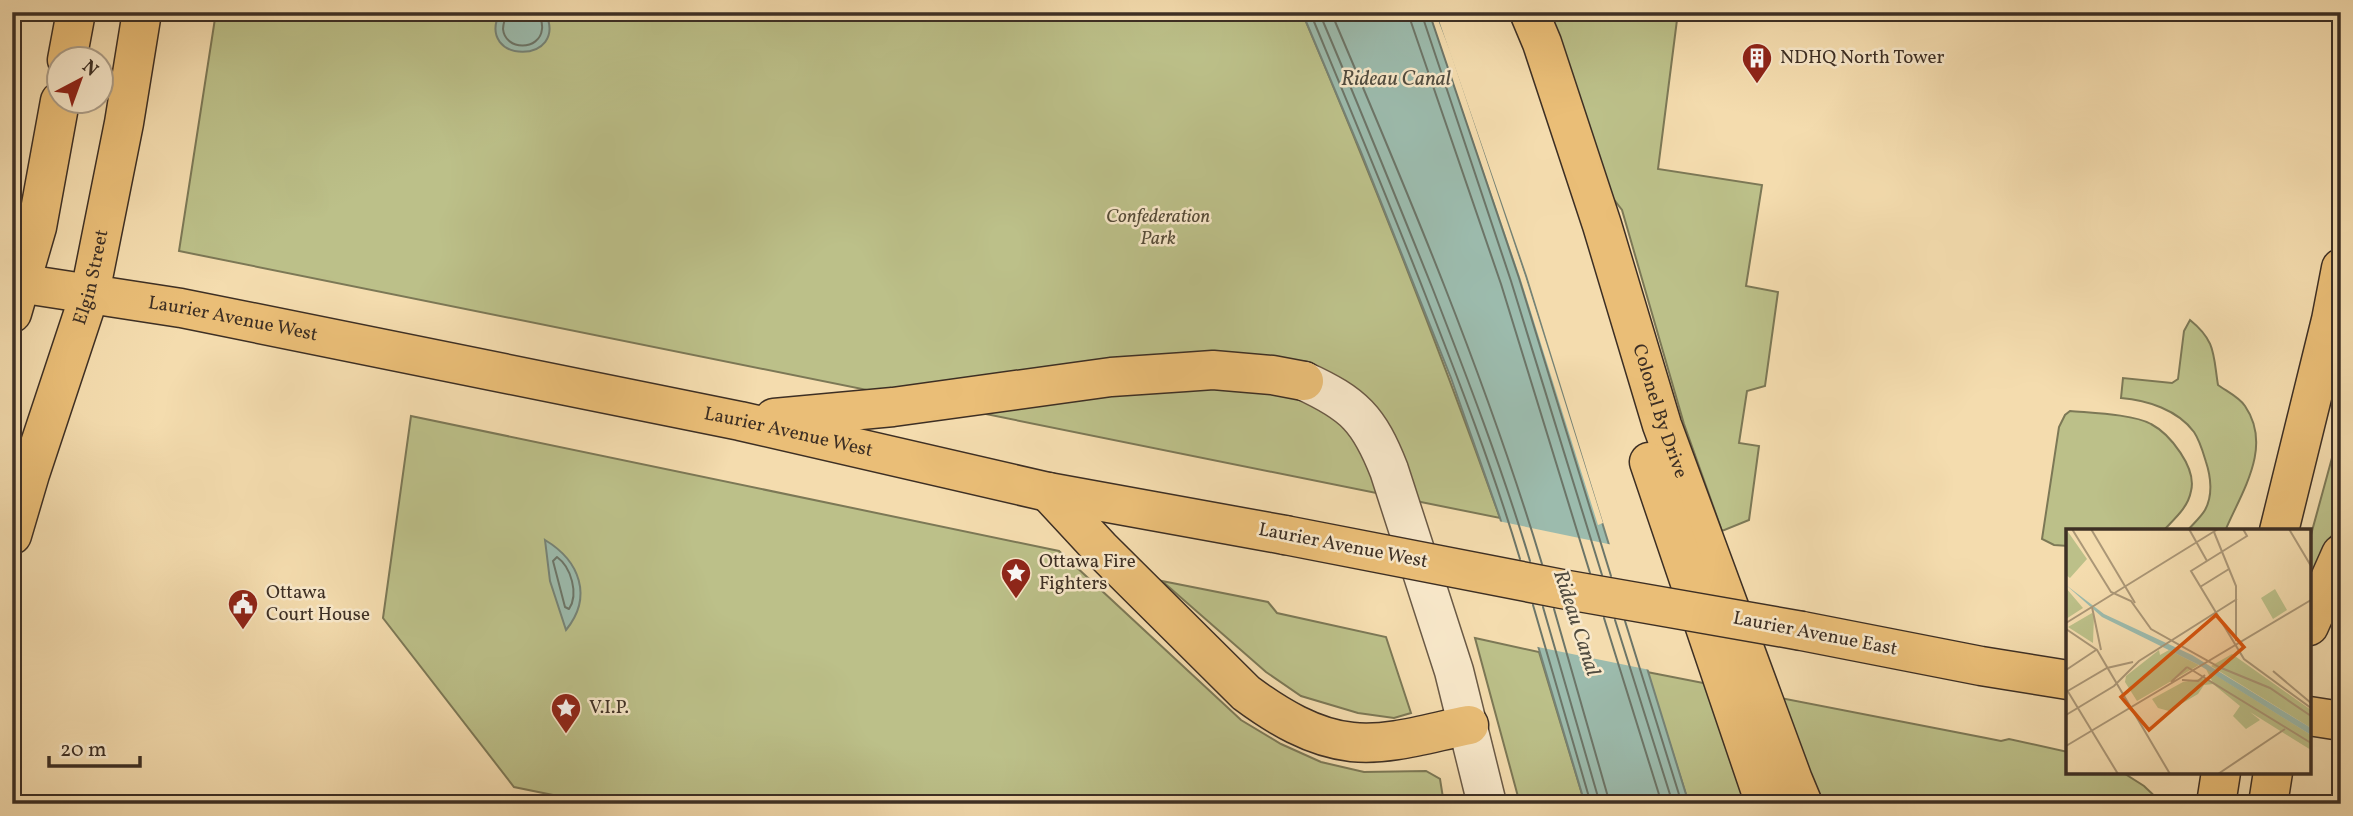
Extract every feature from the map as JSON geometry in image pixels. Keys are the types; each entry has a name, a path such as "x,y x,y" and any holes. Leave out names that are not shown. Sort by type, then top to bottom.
{"main road":[{"path":"70,46 76,12"},
{"name":"Elgin Street","path":"12,535 43,431 90,293 122,136 142,12"},
{"name":"Colonel By Drive","path":"1508,12 1521,44 1573,206 1641,437 1765,804"},
{"name":"Colonel By Drive","path":"1529,12 1542,43 1598,212 1662,425 1803,804"},
{"path":"15,293 37,227 57,116"},
{"path":"2279,529 2341,268"},
{"name":"Laurier Avenue West","path":"15,293 90,293 181,308 740,421 1048,492 1562,589"},
{"path":"740,421 893,407 1111,377 1213,370 1272,375 1304,381"},
{"path":"1048,492 1245,693 1276,713 1324,736 1353,742 1380,742 1469,725"},
{"path":"2311,622 2341,554"},
{"name":"Laurier Avenue East","path":"1562,589 2066,680"},
{"path":"2311,716 2341,720"},
{"path":"2216,804 2221,774"},
{"path":"2268,804 2273,774"}],"street":[{"path":"1304,381 1333,394 1349,406 1371,430 1379,444 1454,671 1488,804"}],"green space":[{"name":"Confederation Park","path":"216,12 1302,12 1405,264 1500,518 179,251"},
{"path":"1542,12 1678,12 1658,169 1762,185 1746,286 1778,292 1765,386 1747,391 1739,443 1759,446 1749,520 1722,531 1684,424 1622,210 1605,188"},
{"path":"2190,320 2205,335 2214,356 2218,385 2245,406 2253,422 2256,437 2252,469 2226,529 2189,529 2208,505 2210,493 2208,468 2194,432 2171,412 2141,401 2121,398 2123,378 2172,383 2178,379 2184,331"},
{"path":"2070,411 2134,418 2151,424 2174,444 2186,462 2192,482 2184,508 2165,529 2066,529 2066,546 2054,545 2042,539 2059,427"},
{"path":"411,416 1059,551 1241,720 1281,744 1321,762 1364,772 1426,771 1440,779 1444,804 597,804 514,787 383,618"},
{"path":"2341,425 2341,516 2311,580 2311,535"},
{"path":"1162,581 1268,602 1277,613 1386,637 1411,713 1394,718 1358,713 1301,696 1266,672"},
{"path":"1475,638 1539,652 1585,804 1520,804"},
{"path":"1647,672 2066,752 2066,774 2125,774 2144,786 2163,804 1689,804"}],"water":[{"path":"500,12 545,12 549,29 545,42 535,49 522,52 510,49 500,42 496,29"},
{"name":"Rideau Canal","path":"1302,12 1435,12 1526,276 1689,804 1585,804 1500,518 1451,378"},
{"path":"545,540 567,558 579,580 579,605 566,630 550,581"}],"pier":[{"path":"1429,12 1435,12 1450,51 1525,276 1603,523 1598,525 1520,277"},
{"path":"1498,521 1613,545 1650,670 1533,646"}],"place":[{"name":"NDHQ North Tower","path":"1757,85"},
{"name":"Ottawa Fire Fighters","path":"1016,600"},
{"name":"Ottawa Court House","path":"243,631"},
{"name":"V.I.P.","path":"566,735"}]}
